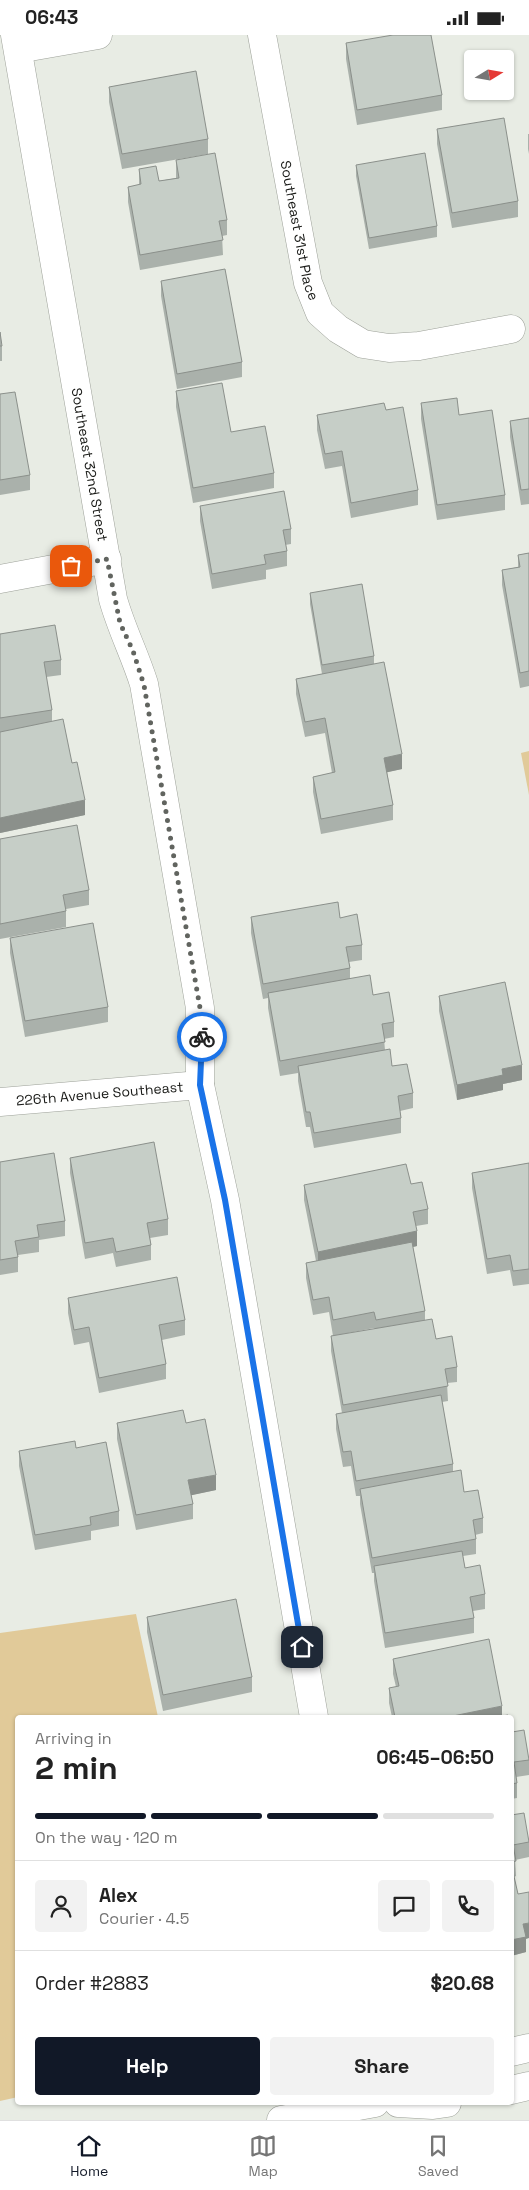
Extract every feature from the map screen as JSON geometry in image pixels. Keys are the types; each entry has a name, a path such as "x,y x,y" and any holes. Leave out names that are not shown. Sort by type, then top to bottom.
{"street":[{"path":"17,42 98,35"},
{"name":"Southeast 31st Place","path":"262,35 308,283 320,313 338,329 363,344 389,347 419,346 511,329"},
{"name":"Southeast 32nd Street","path":"17,42 107,559 120,623 133,651 144,685 200,1008 200,1085 225,1200 314,1715"},
{"path":"0,579 107,559"},
{"name":"226th Avenue Southeast","path":"0,1102 200,1085"},
{"path":"514,2051 529,2048"},
{"path":"514,2089 529,2086"},
{"path":"281,2120 363,2105"}],"shaded area":[{"path":"529,751 529,795 521,753"},
{"path":"136,1614 158,1715 15,1715 15,2098 0,2101 0,1633"}],"building":[{"path":"393,35 431,35 442,95 357,110 346,43"},
{"path":"196,71 208,139 122,154 109,87"},
{"path":"504,118 518,201 452,213 437,129"},
{"path":"215,153 227,220 219,221 223,240 140,255 128,187 141,184 139,169 156,166 159,181 179,178 176,160"},
{"path":"425,153 437,226 369,238 356,165"},
{"path":"225,269 242,362 177,374 161,281"},
{"path":"222,383 231,432 265,426 274,473 193,488 176,391"},
{"path":"15,392 30,475 0,480 0,394"},
{"path":"457,398 459,415 492,410 505,495 437,505 421,403"},
{"path":"384,403 386,410 403,407 418,490 351,503 342,451 325,454 317,415"},
{"path":"529,418 529,489 521,490 510,421"},
{"path":"284,491 291,529 283,530 287,551 264,555 266,564 212,574 200,506"},
{"path":"529,553 529,671 520,673 502,570 520,567 518,555"},
{"path":"362,584 374,656 322,665 310,593"},
{"path":"55,625 61,660 44,662 52,710 0,718 0,634"},
{"path":"384,662 402,754 384,758 393,805 321,819 313,777 335,772 325,718 305,722 296,679"},
{"path":"63,719 72,763 77,762 85,800 0,818 0,732"},
{"path":"77,825 89,890 63,895 66,911 0,924 0,839"},
{"path":"338,902 340,918 357,914 362,945 346,947 350,968 263,984 251,917"},
{"path":"93,923 108,1007 25,1021 10,938"},
{"path":"370,975 373,995 389,992 394,1022 382,1024 385,1042 280,1061 268,993"},
{"path":"505,982 522,1065 502,1069 503,1075 457,1085 439,996"},
{"path":"390,1049 392,1066 407,1064 413,1093 398,1096 401,1118 314,1133 310,1112 306,1112 298,1066"},
{"path":"154,1142 168,1219 147,1223 151,1245 116,1252 113,1238 85,1243 70,1158"},
{"path":"54,1153 65,1221 37,1225 39,1237 15,1241 18,1257 0,1260 0,1162"},
{"path":"529,1163 529,1269 513,1271 510,1255 487,1259 472,1173"},
{"path":"406,1164 411,1184 422,1182 428,1209 413,1212 417,1231 318,1252 304,1185"},
{"path":"412,1242 425,1311 376,1320 374,1312 333,1320 329,1297 313,1300 306,1263"},
{"path":"177,1277 185,1320 159,1325 166,1364 99,1378 89,1327 74,1330 68,1298"},
{"path":"432,1319 436,1339 452,1336 457,1367 445,1369 448,1386 343,1405 331,1336"},
{"path":"441,1395 453,1464 356,1481 351,1451 343,1452 336,1414"},
{"path":"183,1410 186,1423 205,1419 216,1475 188,1480 193,1504 136,1515 117,1423"},
{"path":"75,1441 76,1448 106,1442 119,1511 90,1517 91,1525 35,1535 19,1451"},
{"path":"461,1470 464,1492 478,1490 483,1518 473,1520 476,1539 372,1558 360,1489"},
{"path":"462,1551 465,1568 480,1565 485,1594 470,1597 474,1618 385,1633 374,1566"},
{"path":"236,1599 252,1677 163,1695 147,1617"},
{"path":"489,1639 502,1706 458,1715 395,1715 389,1688 399,1686 393,1659"},
{"path":"524,1730 529,1760 514,1762 514,1732"},
{"path":"514,1762 517,1783 514,1784"},
{"path":"524,1813 529,1842 514,1845 514,1815"},
{"path":"514,1876 518,1894 529,1892 529,1923 523,1924 526,1937 514,1939"}],"way so far":[{"path":"71,566 107,559 113,599 120,623 133,651 144,685 200,1008 202,1037"}],"route":[{"path":"202,1037 200,1085 225,1200 302,1647"}]}
